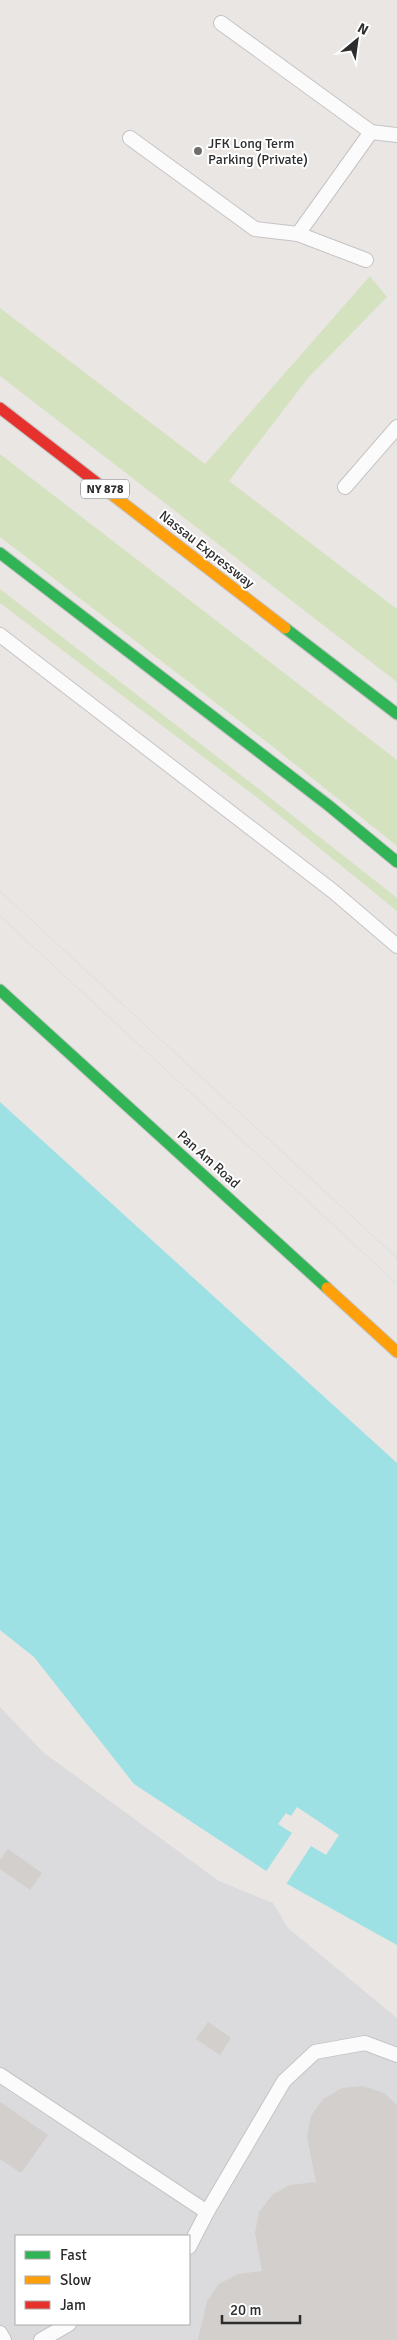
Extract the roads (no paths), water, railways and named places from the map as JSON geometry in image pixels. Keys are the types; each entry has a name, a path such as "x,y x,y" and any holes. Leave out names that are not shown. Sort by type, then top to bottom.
{"main road":[{"name":"Nassau Expressway","path":"0,408 397,714"},
{"path":"0,553 328,805 397,862"},
{"name":"Pan Am Road","path":"0,990 397,1352"}],"lane":[{"path":"221,23 371,132 397,135"},
{"path":"298,234 371,132"},
{"path":"130,138 255,229 298,234 366,260"},
{"path":"345,487 397,427"},
{"path":"0,635 334,892 397,946"},
{"path":"190,2245 207,2212 284,2081 315,2052 365,2043 397,2054"},
{"path":"0,2075 207,2212"},
{"path":"40,2340 67,2325"},
{"path":"0,2333 4,2340"}],"water":[{"path":"0,1102 397,1463 397,1945 280,1880 134,1784 34,1657 0,1630"}],"tram line":[{"path":"0,891 397,1258"},
{"path":"0,916 397,1284"}],"place":[{"name":"JFK Long Term Parking (Private)","path":"198,151"}]}
